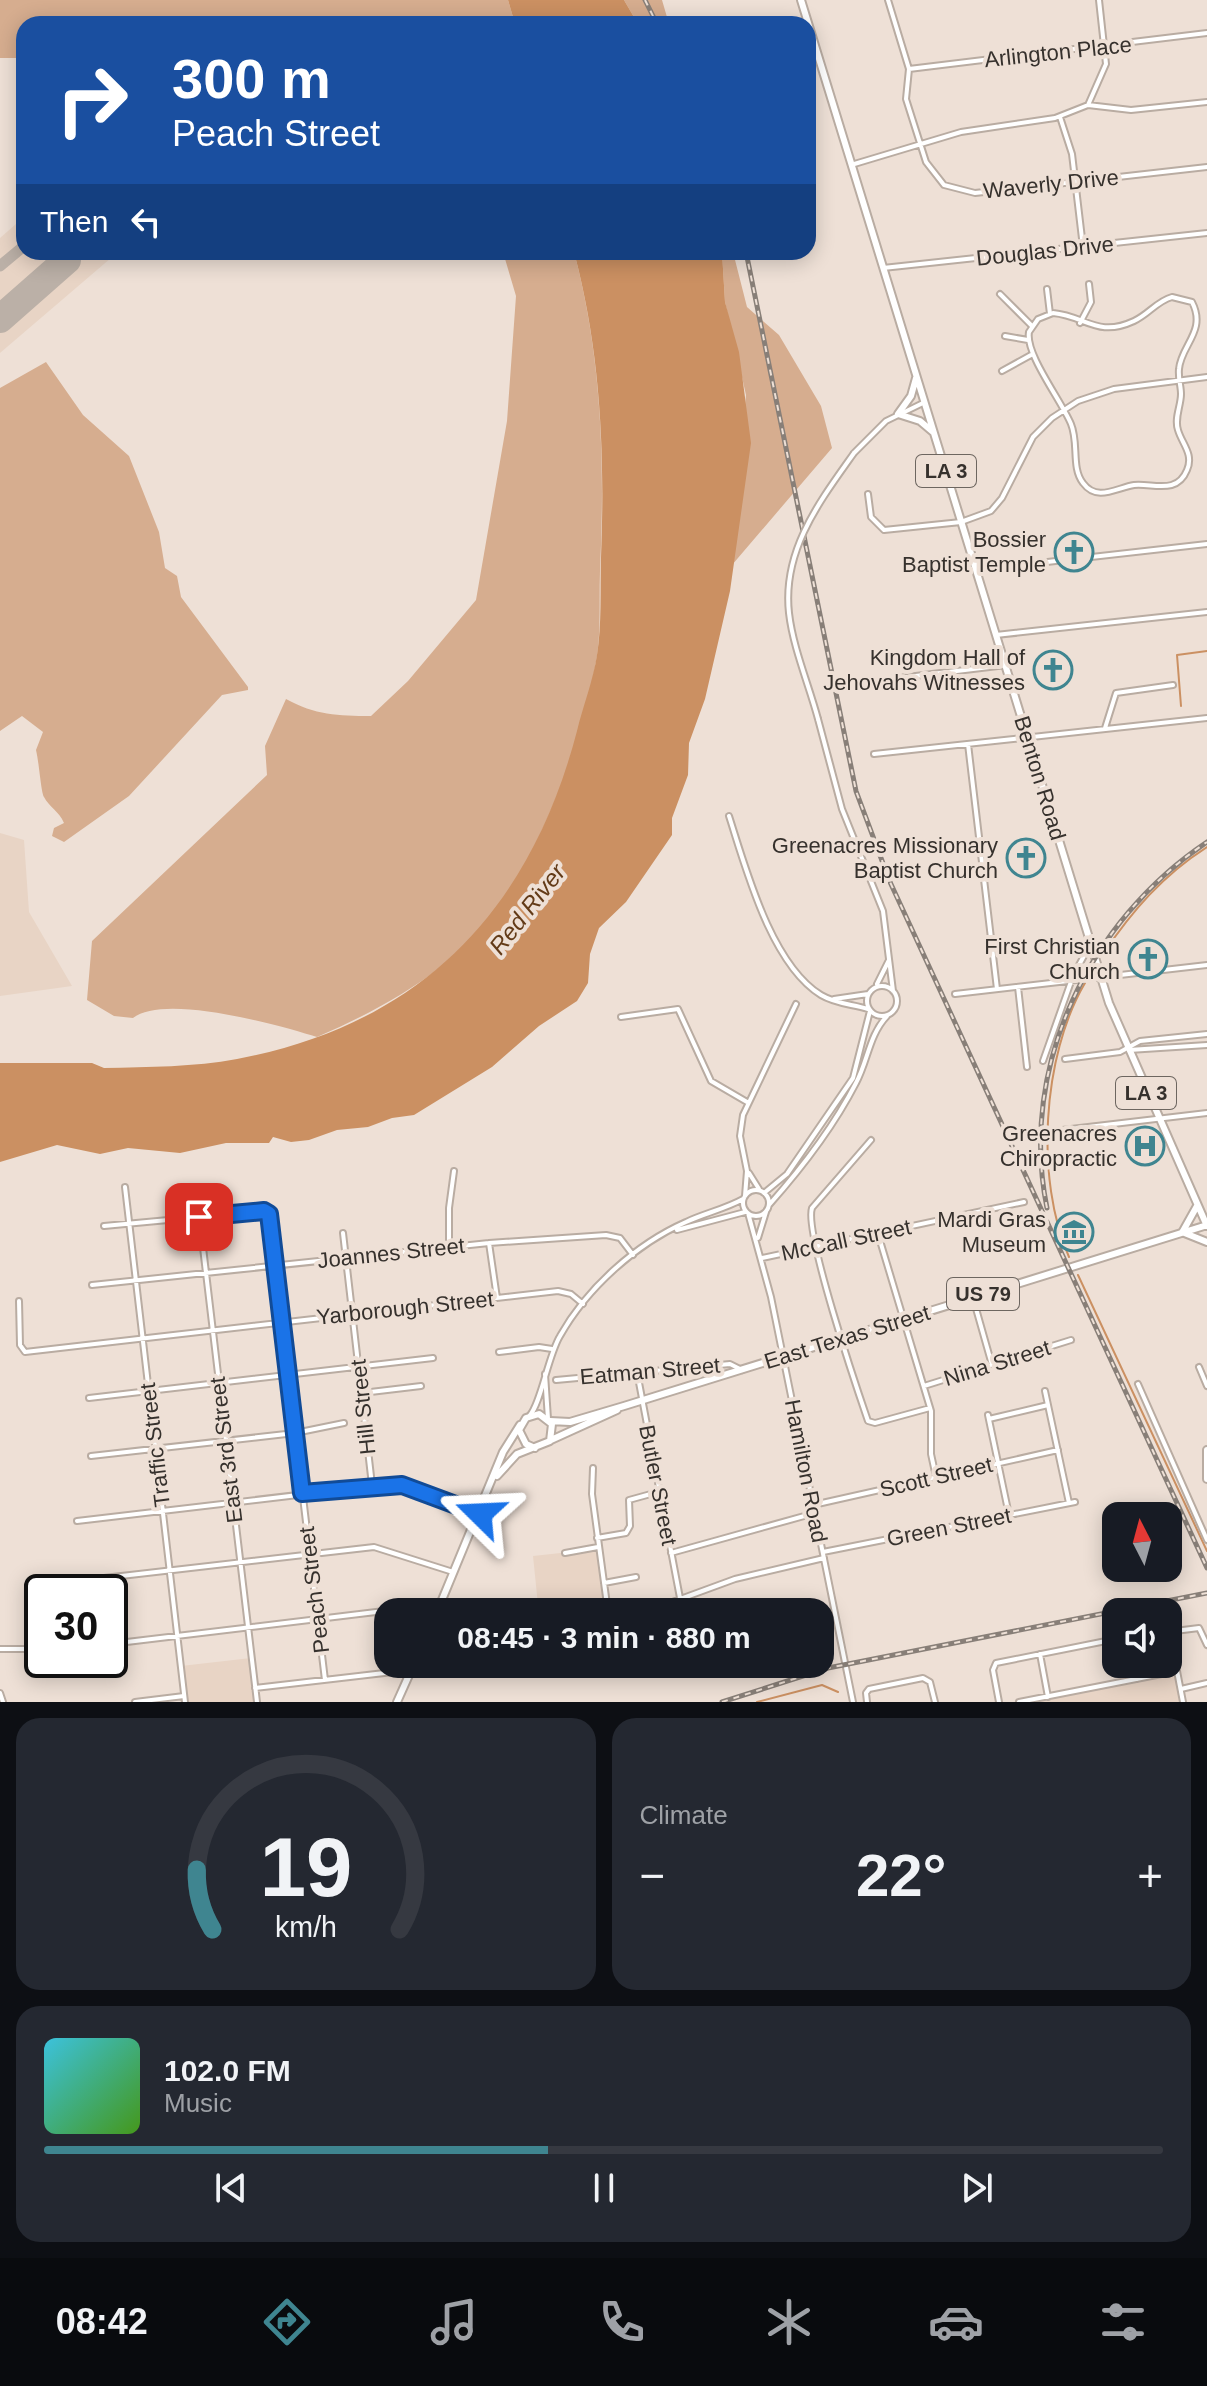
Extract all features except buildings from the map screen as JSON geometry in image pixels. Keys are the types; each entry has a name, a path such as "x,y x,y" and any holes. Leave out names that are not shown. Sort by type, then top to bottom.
{"main road":[{"name":"Benton Road","path":"816,50 1102,978 1127,1050 1207,1225"},
{"path":"916,375 911,396 898,414 920,421 935,435"},
{"path":"1207,1212 1197,1206 1182,1232 1207,1242"},
{"name":"East Texas Street","path":"444,1598 503,1452 530,1415 539,1414 549,1420 570,1422 1207,1225"},
{"name":"East Texas Street","path":"495,1478 517,1454 624,1406"},
{"path":"549,1420 553,1429 550,1441"},
{"path":"520,1425 522,1440 535,1448"},
{"path":"1207,1450 1207,1479"},
{"path":"397,1702 408,1678"}],"street":[{"name":"Waverly Drive","path":"888,0 909,69 906,99 920,144 935,177 960,192 1207,167"},
{"path":"1088,105 1105,67 1099,0"},
{"name":"Arlington Place","path":"909,69 1207,33"},
{"path":"851,165 977,128 1060,117 1088,105 1131,110 1207,102"},
{"path":"1060,117 1076,182 1083,247"},
{"name":"Douglas Drive","path":"883,268 1207,233"},
{"path":"1080,323 1091,302 1089,284"},
{"path":"1047,289 1050,314"},
{"path":"1000,294 1032,326"},
{"path":"1200,339 1181,361 1177,425 1189,454 1189,467 1181,480 1167,487 1135,485 1106,493 1087,488 1077,472 1075,435 1047,376 1031,355 1028,340 1032,326 1050,314 1066,315 1095,327 1120,326 1140,318 1163,299 1176,296 1197,306 1203,317 1203,331"},
{"path":"1005,336 1028,340"},
{"path":"1002,371 1031,355"},
{"path":"868,494 871,517 884,530 981,517 997,506 1030,441 1064,409 1105,391 1207,377"},
{"path":"729,816 772,934 816,991 832,1000 887,1016 897,1005 883,911 842,809 791,624 790,576 805,527 854,453 875,429 925,402"},
{"path":"976,570 1207,544"},
{"path":"996,635 1207,612"},
{"path":"858,683 1006,665"},
{"path":"1105,728 1111,700 1118,691 1173,685"},
{"path":"874,754 1207,718"},
{"path":"968,744 997,989"},
{"path":"1043,1061 1072,981 1091,943"},
{"path":"832,1000 868,994 890,958"},
{"path":"955,994 1207,965"},
{"path":"875,987 885,986 893,991"},
{"path":"1018,987 1027,1067"},
{"path":"530,1415 538,1402 553,1350 583,1304 610,1273 687,1221 744,1197 751,1191 763,1192 787,1174 853,1078 869,1010 868,994"},
{"path":"747,1212 744,1197 747,1171 740,1136 747,1102 781,1041 796,1004"},
{"path":"621,1017 678,1009 711,1081 747,1102"},
{"name":"Hamilton Road","path":"758,1240 768,1207 854,1088 874,1033 887,1016"},
{"path":"1127,1050 1140,1041 1207,1034"},
{"path":"1065,1059 1127,1050 1207,1045"},
{"path":"1054,1131 1207,1113"},
{"path":"844,1338 815,1247 810,1215 812,1208 871,1140"},
{"path":"449,1247 449,1208 454,1171"},
{"path":"674,1230 747,1212 756,1216 768,1207 763,1192 747,1171"},
{"name":"Traffic Street","path":"125,1187 185,1699"},
{"name":"East 3rd Street","path":"197,1197 257,1702"},
{"name":"McCall Street","path":"762,1258 1024,1202"},
{"name":"Peach Street","path":"199,1217 264,1211 269,1214 325,1680"},
{"name":"Hamilton Road","path":"747,1212 762,1258 853,1702"},
{"path":"104,1226 199,1217"},
{"name":"Hill Street","path":"343,1233 372,1485"},
{"path":"878,1234 930,1408 936,1477"},
{"name":"Joannes Street","path":"92,1285 489,1243 611,1235 623,1241 633,1255"},
{"path":"489,1243 497,1298"},
{"name":"Yarborough Street","path":"19,1301 22,1350 563,1291 583,1304"},
{"path":"973,1297 992,1365"},
{"name":"Nina Street","path":"844,1338 870,1423 930,1408"},
{"name":"Nina Street","path":"924,1386 1071,1340"},
{"path":"499,1352 539,1347 553,1350"},
{"path":"89,1398 433,1358"},
{"name":"Eatman Street","path":"556,1380 730,1364 742,1370"},
{"path":"1199,1367 1207,1386"},
{"name":"Butler Street","path":"637,1372 680,1598"},
{"path":"545,1374 549,1420"},
{"path":"1138,1384 1207,1540"},
{"path":"362,1393 421,1386"},
{"path":"1045,1391 1058,1450"},
{"path":"1009,1515 988,1417 1048,1405"},
{"path":"91,1456 295,1433 344,1423"},
{"name":"Scott Street","path":"813,1505 1058,1450"},
{"name":"Green Street","path":"680,1598 823,1555 1072,1502 1058,1450"},
{"path":"593,1468 592,1494 606,1598"},
{"path":"77,1521 372,1485 402,1485 480,1514"},
{"path":"597,1538 628,1531 629,1500 658,1492"},
{"path":"671,1553 815,1513"},
{"path":"128,1576 381,1547 454,1572"},
{"path":"565,1553 599,1547"},
{"path":"604,1583 636,1577"},
{"path":"128,1642 374,1612"},
{"path":"1182,1631 1199,1628 1207,1645"},
{"path":"999,1702 994,1665 1102,1642"},
{"path":"0,1649 24,1649"},
{"path":"1040,1654 1048,1697"},
{"path":"255,1688 374,1674"},
{"path":"867,1702 869,1689 923,1678 930,1682 935,1702"},
{"path":"1019,1702 1142,1678"},
{"path":"1179,1678 1183,1702"},
{"path":"1181,1689 1207,1683"},
{"path":"0,1693 3,1702"},
{"path":"135,1702 185,1699"}],"shaded area":[{"path":"0,0 508,0 513,16 16,16 16,58 0,58"},
{"path":"624,0 662,0 667,16 633,16"},
{"path":"16,224 16,260 109,260 0,353 0,238"},
{"path":"505,260 576,260 596,371 602,490 597,656 584,717 551,810 508,894 470,941 423,980 371,1011 317,1037 250,1019 195,1010 148,1011 133,1018 114,1016 87,1000 92,941 267,775 265,746 286,699 327,714 371,716 408,681 476,600 507,421 516,296"},
{"path":"722,260 735,260 747,307 779,335 821,406 832,448 732,565 746,395 725,302"},
{"path":"46,362 83,415 129,456 159,532 165,568 177,576 181,597 248,687 248,690 222,695 129,796 64,842 52,836 54,828 64,823 44,797 42,789 36,750 43,732 22,716 0,731 0,388"},
{"path":"0,833 24,840 29,912 72,986 0,996"},
{"path":"597,1549 604,1598 537,1598 533,1556"},
{"path":"251,1658 256,1702 185,1702 181,1666"},
{"path":"1141,1678 1178,1678 1183,1702 1019,1702"}],"water":[{"path":"508,0 624,0 633,16 513,16"},
{"name":"Red River","path":"576,260 722,260 725,302 739,352 751,443 730,591 705,699 689,743 688,775 672,818 672,835 626,902 599,928 590,954 588,983 577,1001 539,1026 492,1067 414,1115 392,1118 368,1127 337,1130 309,1140 291,1142 273,1137 269,1143 226,1143 180,1153 128,1148 100,1154 57,1145 0,1162 0,1063 92,1063 104,1068 188,1065 237,1059 303,1042 362,1018 413,987 459,949 498,904 530,853 556,795 595,665 600,631 601,443 595,366"}],"waterway":[{"path":"1181,706 1177,655 1207,651"},
{"path":"1103,954 1149,895 1176,869 1207,847"},
{"path":"1069,1257 1051,1192 1048,1118 1060,1046 1085,983"},
{"path":"1078,1275 1207,1551"},
{"path":"757,1702 822,1685 838,1692"}],"taxiway":[{"path":"0,266 16,253"},
{"path":"58,260 62,265"}],"runway":[{"path":"0,319 67,260"}],"railway":[{"path":"645,0 653,16"},
{"path":"748,260 856,791 890,882 1207,1568"},
{"path":"1047,1208 1041,1155 1043,1102 1054,1050 1072,1001 1097,955 1129,912 1165,874 1207,842"},
{"path":"722,1702 828,1668 1207,1593"}],"place":[{"name":"Bossier Baptist Temple","path":"1074,552"},
{"name":"Kingdom Hall of Jehovahs Witnesses","path":"1053,670"},
{"name":"Greenacres Missionary Baptist Church","path":"1026,858"},
{"name":"First Christian Church","path":"1148,959"},
{"name":"Greenacres Chiropractic","path":"1145,1146"},
{"name":"Mardi Gras Museum","path":"1074,1232"}],"route":[{"path":"199,1217 264,1211 271,1219 302,1493 402,1485 480,1514"}]}
